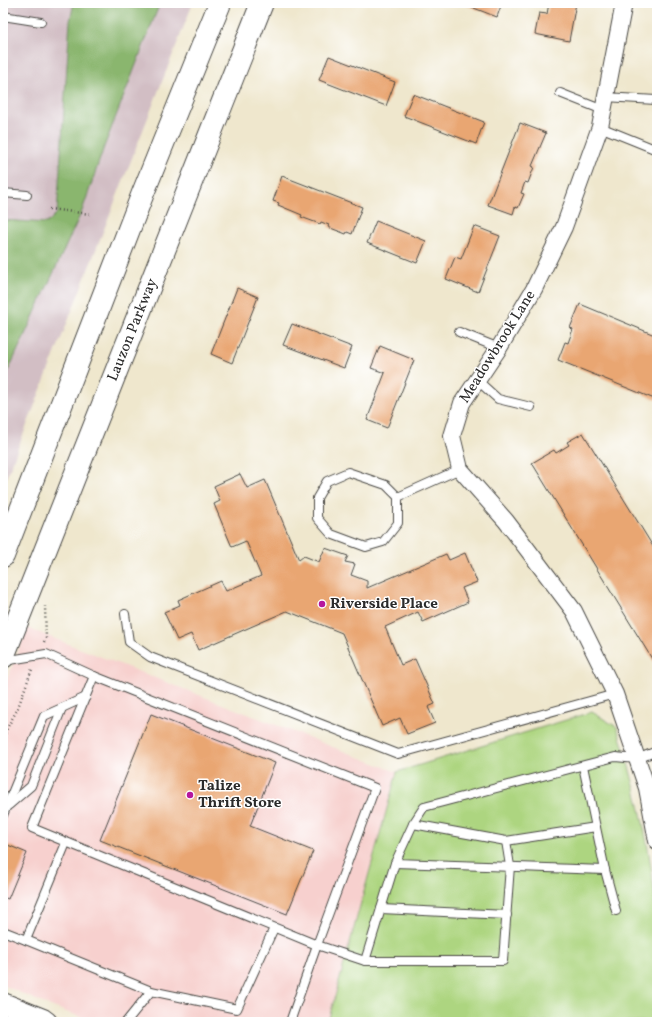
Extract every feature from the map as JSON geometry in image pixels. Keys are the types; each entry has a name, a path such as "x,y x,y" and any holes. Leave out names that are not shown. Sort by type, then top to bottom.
{"main road":[{"path":"3,556 143,193 220,3"},
{"name":"Lauzon Parkway","path":"3,657 262,3"}],"street":[{"name":"Meadowbrook Lane","path":"624,3 600,128 564,227 534,289 499,348 462,403 452,436 460,469 506,521 574,611 615,694 647,788 657,841"},
{"path":"3,1003 43,1018 47,1022"}],"lane":[{"path":"3,16 41,22"},
{"path":"560,93 604,103 656,100"},
{"path":"600,128 657,150"},
{"path":"3,193 27,195"},
{"path":"458,332 499,348"},
{"path":"477,380 498,399 531,407"},
{"path":"398,497 460,469"},
{"path":"348,472 386,485 398,497 398,523 383,542 366,547 331,534 317,518 317,498 327,481 348,472"},
{"path":"125,614 129,642 150,657 398,754 615,694"},
{"path":"3,661 46,654 94,676 375,788 290,1022"},
{"path":"94,676 32,828 274,928 317,945 365,961 504,961 510,866 506,841"},
{"path":"3,815 44,716 86,697"},
{"path":"6,807 31,786 62,708"},
{"path":"365,961 395,863 413,824 424,807 615,757 637,759 657,751"},
{"path":"583,766 605,870 616,911"},
{"path":"413,824 506,841 596,827"},
{"path":"26,940 66,843"},
{"path":"395,863 605,870"},
{"path":"381,909 506,916"},
{"path":"3,931 151,991 237,1009 274,928"},
{"path":"126,1022 151,991"}],"path":[{"path":"49,209 90,214"},
{"path":"3,741 7,728 17,710 31,671"}],"shaded area":[{"path":"3,3 193,3 3,486"},
{"path":"27,628 397,772 328,1022 94,1022 45,1004 3,985 3,690"}],"green space":[{"path":"74,3 160,3 104,147 82,211 3,382 3,220 47,223 57,213 70,21"},
{"path":"592,712 617,727 632,777 644,828 656,907 656,1022 328,1022 397,772"}],"building":[{"path":"461,3 502,3 497,17"},
{"path":"549,3 576,3 569,41 535,34 539,13 547,14"},
{"path":"329,56 395,82 386,106 319,80"},
{"path":"413,94 484,122 476,144 404,116"},
{"path":"520,123 546,133 532,166 534,167 528,183 525,182 521,193 524,194 518,208 515,207 513,214 488,205"},
{"path":"282,176 362,207 352,234 347,232 346,234 328,227 329,225 321,222 320,224 301,217 302,215 278,205 279,203 273,201"},
{"path":"376,221 426,241 417,263 367,243"},
{"path":"474,226 500,236 478,292 446,279 455,257 461,259"},
{"path":"237,288 258,297 232,363 211,354"},
{"path":"580,304 657,336 657,400 558,360 565,342 568,343 573,329 570,328"},
{"path":"292,324 352,347 344,368 283,345"},
{"path":"380,346 414,360 387,428 367,420 385,373 371,368"},
{"path":"583,433 657,553 657,667 532,463 554,450 556,453 569,445 567,442"},
{"name":"Riverside Place","path":"240,474 247,488 265,480 299,560 304,556 319,562 325,548 348,556 345,562 355,564 351,575 367,581 367,588 446,554 449,560 465,553 477,582 462,588 468,602 423,622 418,612 385,627 401,665 415,659 435,704 428,707 435,723 407,734 400,718 382,726 342,633 287,611 198,650 191,634 177,640 164,612 180,605 178,600 221,581 226,591 261,576 246,541 232,547 214,504 220,501 214,486"},
{"name":"Talize Thrift Store","path":"151,714 275,763 250,826 313,851 287,914 100,840"},
{"path":"3,843 27,853 8,899 3,897"}],"place":[{"name":"Riverside Place","path":"322,604"},
{"name":"Talize Thrift Store","path":"190,795"}]}
